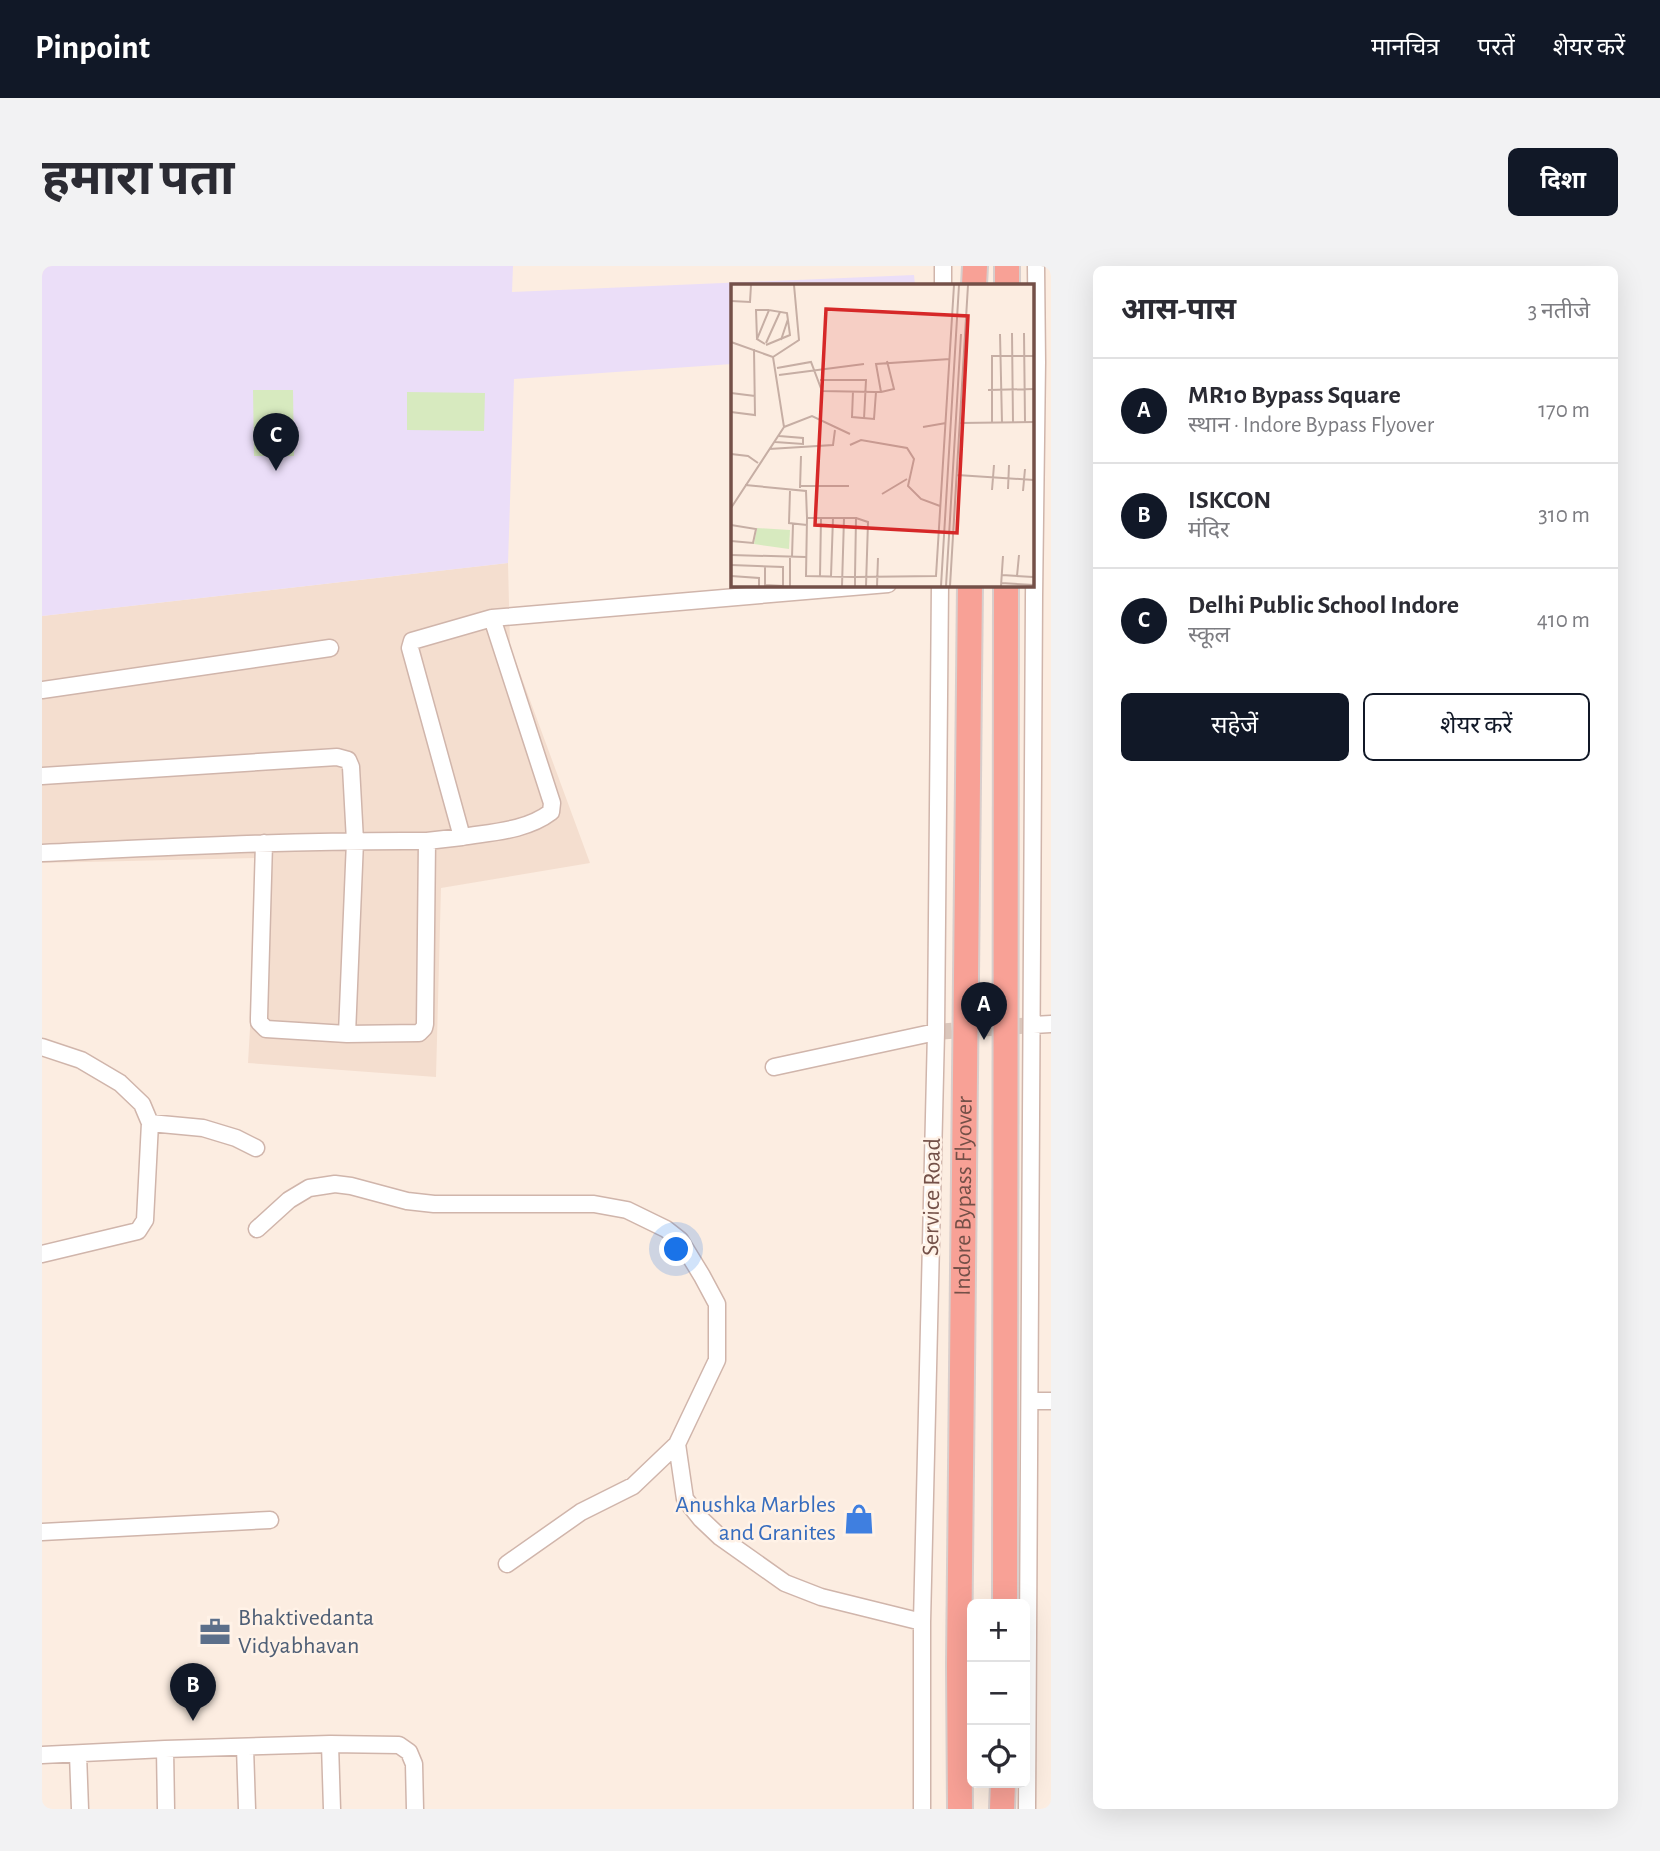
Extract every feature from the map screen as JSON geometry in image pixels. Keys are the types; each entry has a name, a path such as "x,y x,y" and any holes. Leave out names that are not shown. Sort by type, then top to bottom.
{"highway":[{"path":"974,284 975,266"},
{"path":"1007,266 1007,284"},
{"name":"Indore Bypass Flyover","path":"960,1809 959,1665 970,586"},
{"name":"Indore Bypass Flyover","path":"1005,1599 1006,586"},
{"path":"1002,1809 1003,1788"}],"street":[{"path":"943,266 943,284"},
{"path":"1027,1809 1036,266"},
{"path":"461,837 410,648 415,639 492,618 865,586"},
{"name":"Service Road","path":"922,1809 922,1622 936,1032 940,586"},
{"path":"42,853 264,843 427,841 525,827 543,818 551,812 551,803 492,618"},
{"path":"42,690 330,648"},
{"path":"42,776 343,758 348,760 351,767 355,841 347,1034"},
{"path":"264,843 259,1022 266,1029 347,1034 419,1033 424,1028 427,841"},
{"path":"1033,1025 1051,1024"},
{"path":"774,1067 936,1032"},
{"path":"42,1047 81,1060 120,1083 142,1104 149,1123 145,1220 138,1231 42,1254"},
{"path":"149,1123 203,1128 236,1138 256,1148"},
{"path":"257,1228 289,1200 309,1188 335,1184 434,1205 594,1204 627,1210 666,1229 680,1240 717,1304 717,1360 677,1444 633,1486 581,1512 507,1564"},
{"path":"1030,1401 1051,1401"},
{"path":"677,1444 685,1499 720,1537 785,1583 821,1597 922,1622"},
{"path":"42,1532 271,1520"},
{"path":"330,1744 332,1809"},
{"path":"42,1755 245,1746 399,1745 409,1752 414,1763 415,1809"},
{"path":"245,1746 247,1809"},
{"path":"165,1749 166,1809"},
{"path":"78,1754 80,1809"}],"shaded area":[{"path":"42,266 513,266 512,292 914,275 915,284 731,284 731,364 514,379 508,563 42,616"},
{"path":"508,563 510,646 590,863 441,888 436,1077 248,1063 260,858 42,863 42,616"}],"green space":[{"path":"253,390 293,390 294,456 254,456"},
{"path":"407,392 485,393 484,431 407,430"}],"tunnel":[{"path":"936,1032 1033,1025"}],"place":[{"name":"Delhi Public School Indore","path":"276,471"},
{"name":"MR10 Bypass Square","path":"984,1040"},
{"name":"Anushka Marbles and Granites","path":"859,1519"},
{"name":"Bhaktivedanta Vidyabhavan","path":"215,1632"},
{"name":"ISKCON","path":"193,1721"}]}
